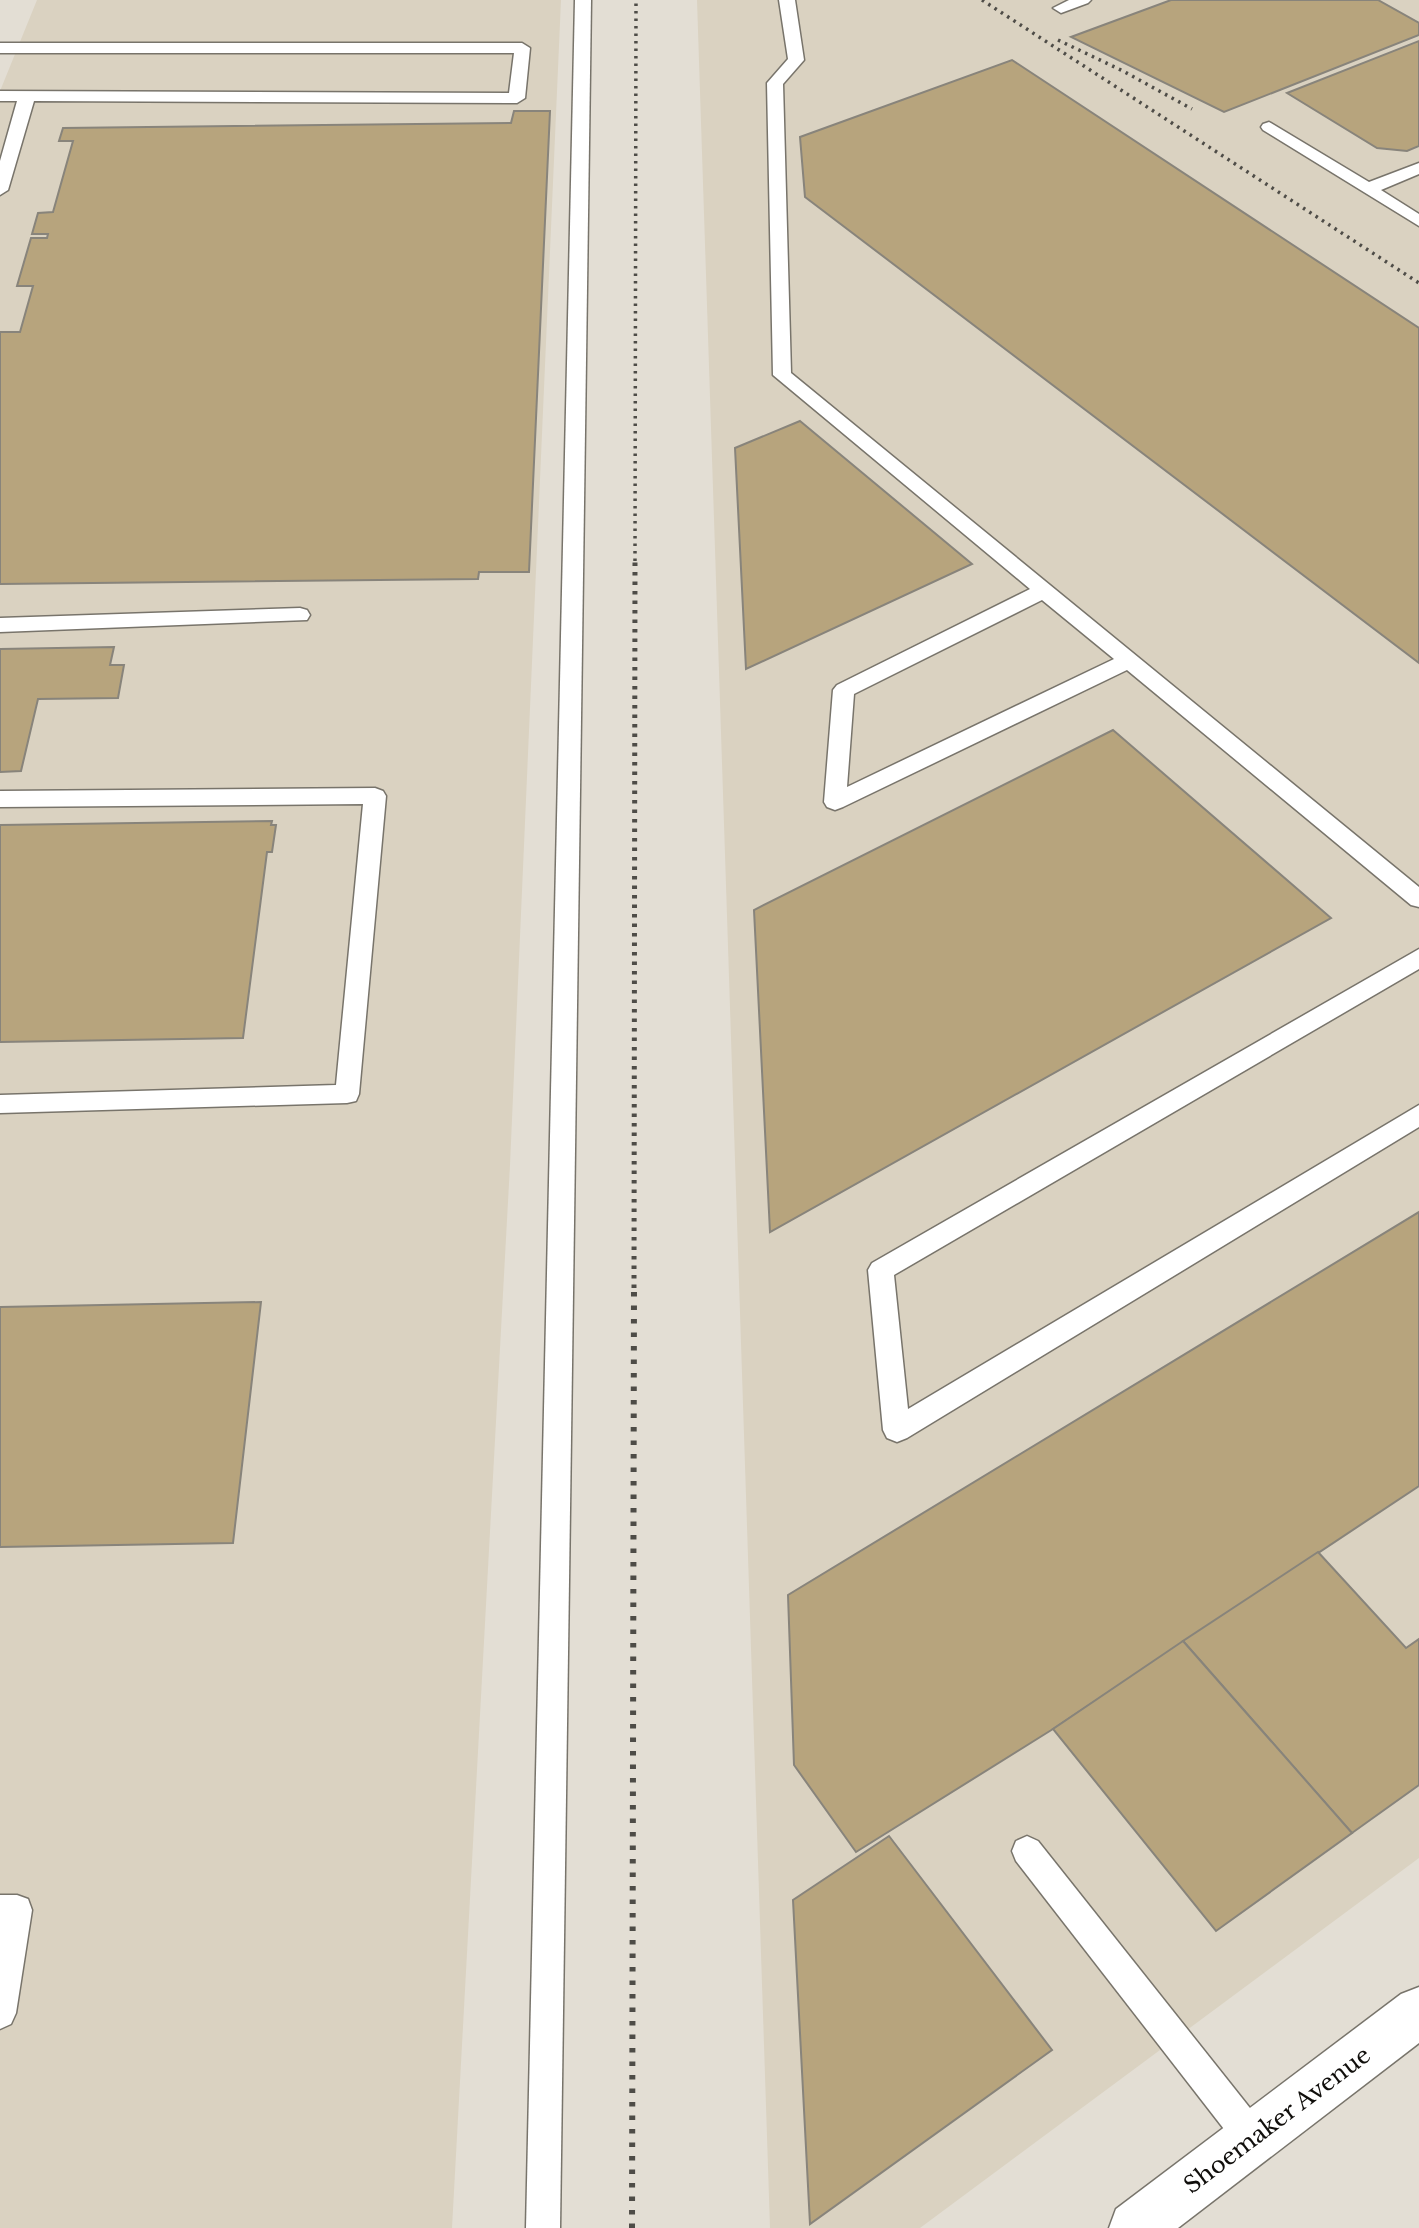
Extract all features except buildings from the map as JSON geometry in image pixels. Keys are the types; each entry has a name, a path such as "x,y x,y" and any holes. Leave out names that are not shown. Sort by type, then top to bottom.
{"street":[{"name":"Shoemaker Avenue","path":"1135,2228 1419,2012"}],"lane":[{"path":"542,2228 583,0"},
{"path":"787,0 796,60 775,83 782,375 1419,900"},
{"path":"1061,8 1083,0"},
{"path":"0,48 522,48 517,98 0,96"},
{"path":"0,190 27,96"},
{"path":"1269,127 1419,221"},
{"path":"1368,189 1419,168"},
{"path":"1045,590 844,690 835,802 1129,660"},
{"path":"0,625 300,615"},
{"path":"0,800 375,796 347,1094 0,1104"},
{"path":"1419,958 881,1270 897,1430 1419,1115"},
{"path":"1027,1851 1253,2139"},
{"path":"0,1910 17,1910 0,2012"}],"shaded area":[{"path":"37,0 561,0 510,1165 452,2228 0,2228 0,91"},
{"path":"697,0 1419,0 1419,1858 920,2228 770,2228"}],"railway":[{"path":"635,561 636,0"},
{"path":"982,0 1419,283"},
{"path":"1058,40 1123,71 1192,109"},
{"path":"634,1288 635,560"},
{"path":"632,2228 634,1286"}]}
